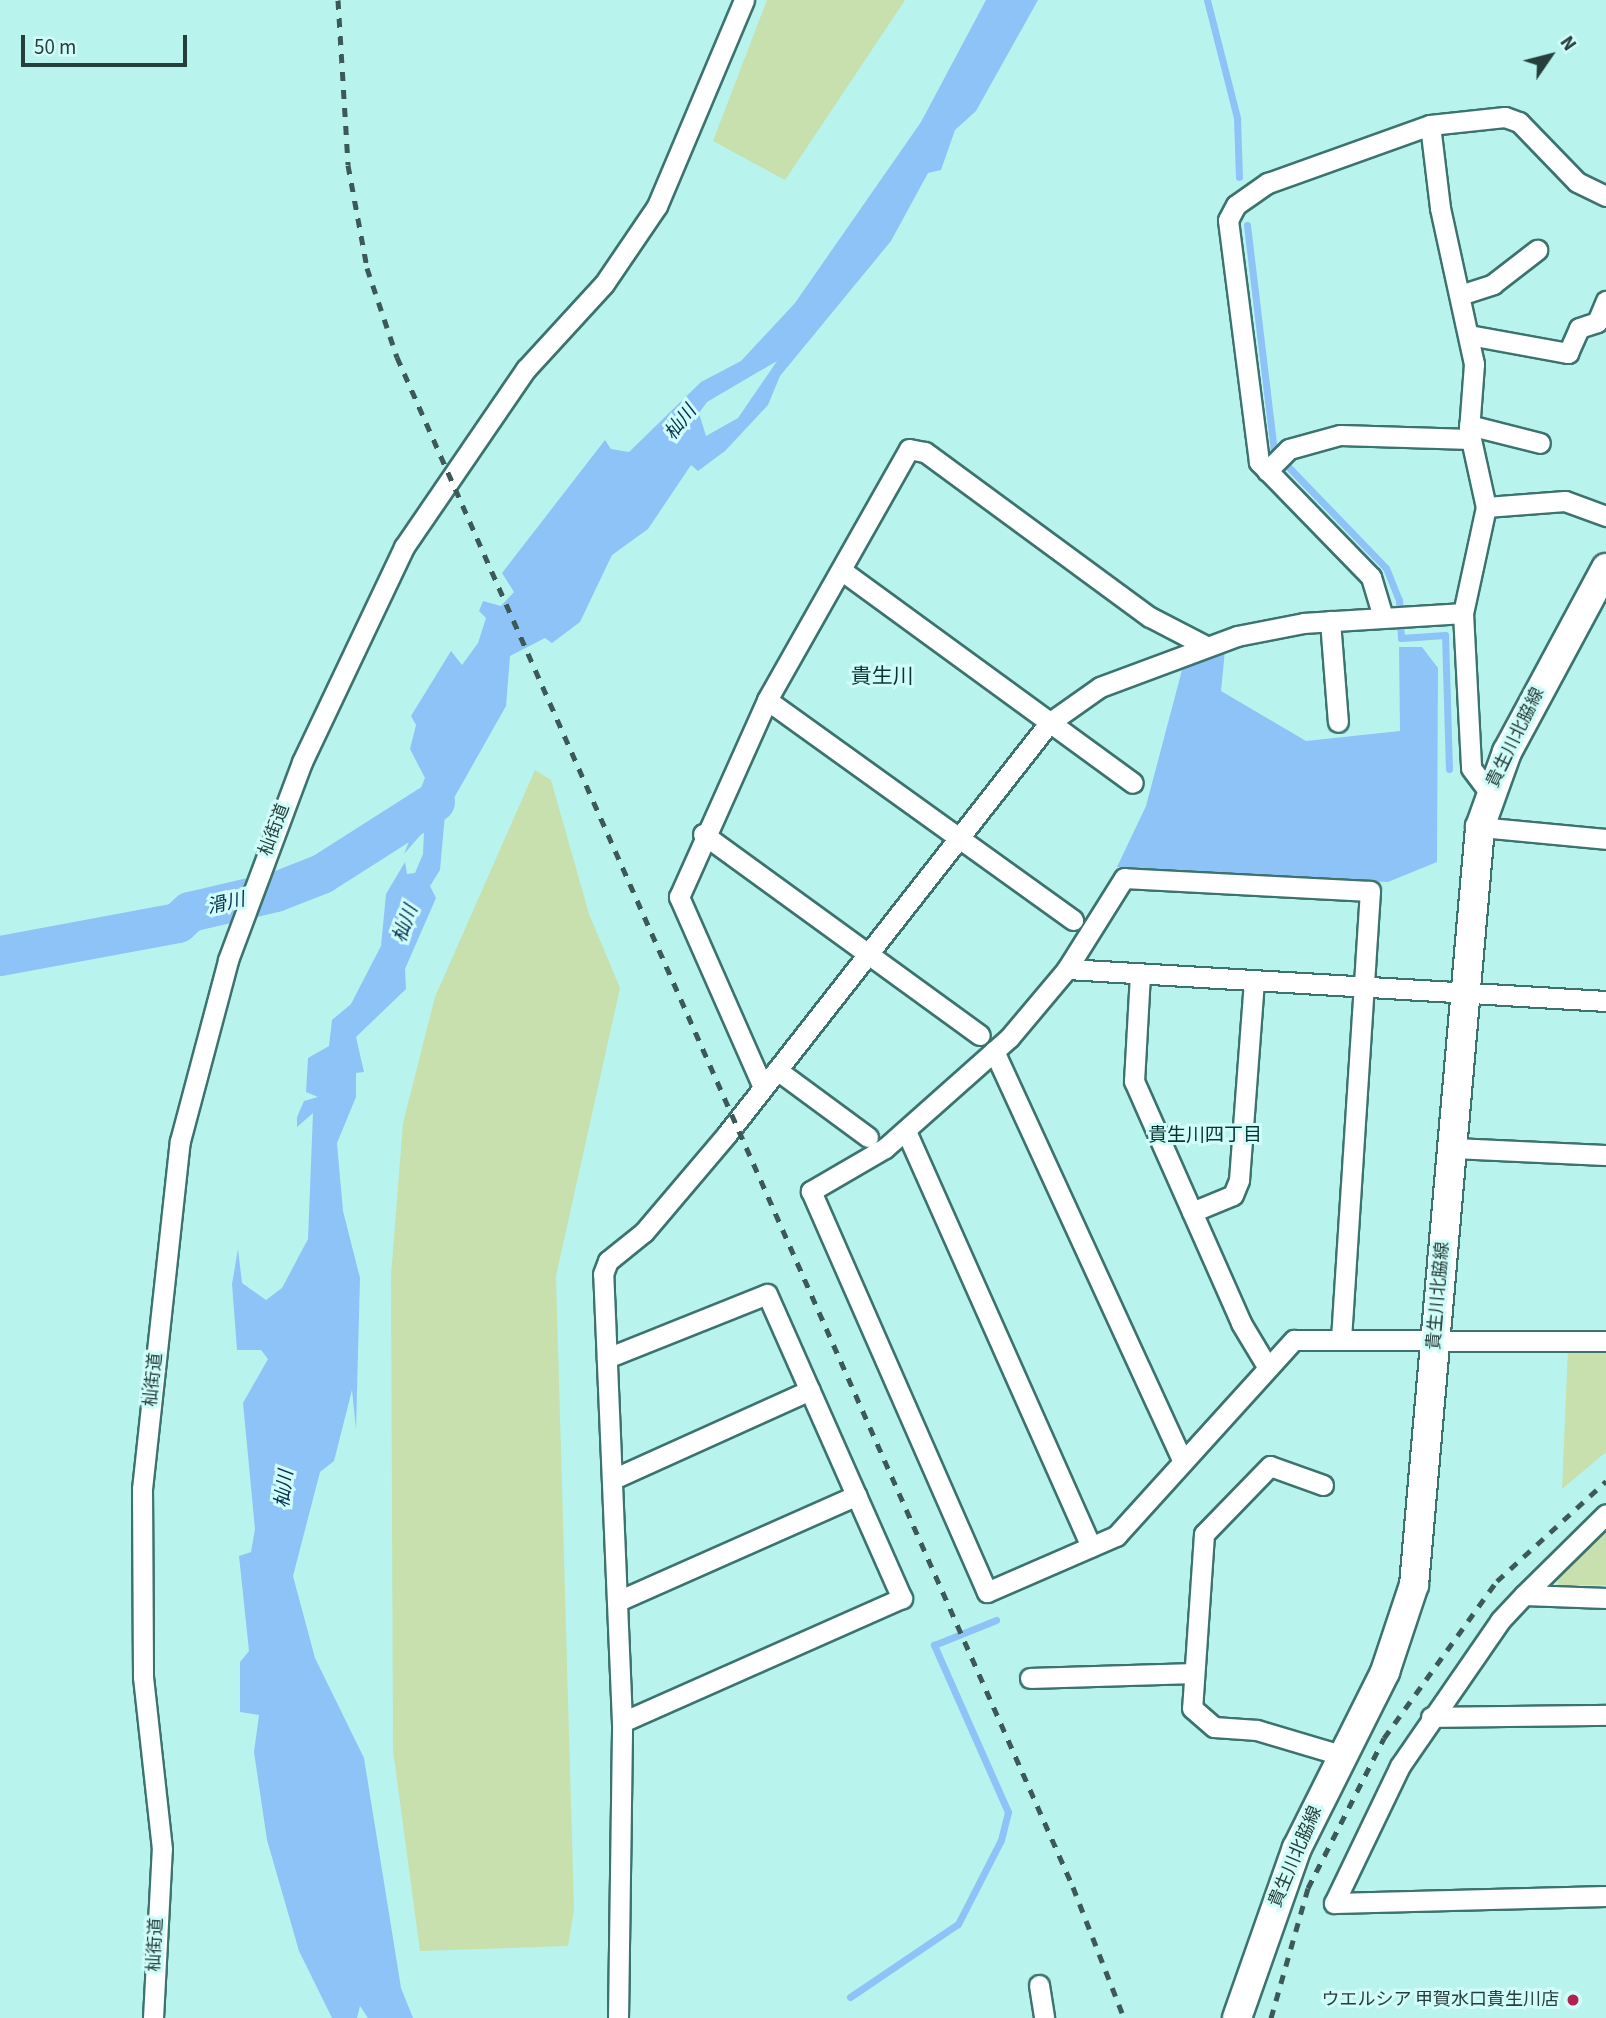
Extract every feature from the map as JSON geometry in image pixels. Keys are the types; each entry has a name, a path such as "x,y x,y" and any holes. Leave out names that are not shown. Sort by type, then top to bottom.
{"main road":[{"name":"貴生川北脇線","path":"1237,2018 1297,1848 1341,1755 1385,1672 1415,1585 1452,1148 1462,995 1480,827 1489,792 1604,576"}],"street":[{"name":"杣街道","path":"153,2018 162,1849 143,1677 142,1489 180,1141 228,960 241,933 261,864 302,762 404,547 526,369 604,284 657,206 744,0"},
{"path":"1394,616 1371,577 1259,461 1228,220 1254,190 1430,125 1505,117 1519,122 1577,182 1606,196"},
{"path":"1430,125 1440,208 1469,335 1470,432 1486,507 1463,613 1471,768 1489,792"},
{"path":"1460,295 1493,284 1537,250"},
{"path":"1469,335 1568,354 1579,328 1597,322 1606,301"},
{"path":"1267,471 1289,449 1340,435 1470,432 1539,443"},
{"path":"762,1085 679,897 703,834 767,700 909,449 925,452 1150,617 1204,645"},
{"path":"1486,507 1565,501 1606,516"},
{"path":"841,570 1133,783"},
{"path":"618,2018 622,1722 603,1274 608,1261 644,1232 777,1070 1049,723 1100,687 1204,645 1275,627 1394,616 1463,613"},
{"path":"1330,621 1338,722"},
{"path":"767,700 1073,920"},
{"path":"1480,827 1606,839"},
{"path":"703,834 980,1035"},
{"path":"1340,1339 1370,891 1124,878 1067,969 994,1051 906,1131 811,1191 987,1592 1116,1536 1294,1340 1434,1337 1606,1341"},
{"path":"1067,969 1462,995 1606,1001"},
{"path":"1140,974 1134,1082 1192,1212 1268,1368"},
{"path":"1192,1212 1233,1195 1239,1180 1254,981"},
{"path":"994,1051 1183,1462"},
{"path":"777,1070 869,1137"},
{"path":"906,1131 1091,1547"},
{"path":"1452,1148 1606,1155"},
{"path":"607,1358 767,1294 902,1598 622,1722"},
{"path":"613,1479 810,1390"},
{"path":"1323,1485 1270,1466 1204,1534 1192,1708 1214,1727 1257,1730 1341,1755"},
{"path":"618,1601 857,1495"},
{"path":"1606,1514 1524,1595 1431,1717 1334,1903 1606,1896"},
{"path":"1524,1595 1606,1598"},
{"path":"1030,1678 1194,1673"},
{"path":"1431,1717 1606,1716"},
{"path":"1039,1985 1044,2018"}],"green space":[{"path":"767,0 905,0 785,180 713,141"},
{"path":"535,770 551,780 589,914 620,988 556,1276 574,1910 568,1946 420,1951 393,1750 391,1276 403,1123 435,997"},
{"path":"1568,1349 1606,1352 1606,1452 1562,1489"},
{"path":"1606,1526 1606,1585 1558,1585 1558,1574"}],"water":[{"name":"杣川","path":"986,0 1038,0 976,111 955,130 941,170 928,173 891,241 780,376 768,405 725,451 698,471 691,465 648,529 612,555 580,622 552,643 545,638 510,656 506,706 445,814 440,870 430,886 436,898 405,969 406,989 356,1037 364,1072 356,1073 356,1097 337,1143 343,1211 360,1278 356,1429 352,1390 334,1461 320,1472 293,1576 315,1658 364,1758 401,1988 413,2018 368,2018 360,2006 357,2018 332,2018 299,1951 267,1840 254,1752 259,1715 240,1712 240,1662 249,1651 239,1556 251,1552 255,1529 243,1403 268,1359 261,1350 237,1350 232,1284 238,1249 242,1283 266,1300 282,1288 308,1239 313,1113 297,1127 297,1117 304,1101 318,1097 306,1092 308,1058 329,1046 332,1020 351,1004 381,946 386,894 405,862 407,874 415,873 423,854 424,831 404,854 416,824 402,800 418,795 425,778 410,749 416,725 411,716 451,651 462,665 478,643 486,618 479,611 483,601 501,606 514,592 502,573 605,440 611,449 629,452 701,382 741,361 795,303 921,122","holes":["777,361 738,418 706,436 699,413 707,402"]},
{"path":"1399,647 1422,647 1438,668 1437,862 1388,882 1117,867 1146,806 1182,670 1225,650 1221,691 1306,741 1400,731"}],"waterway":[{"path":"1207,0 1237,118 1239,177"},
{"path":"1247,225 1274,452 1386,568 1399,600 1401,638 1445,635 1449,769"},
{"name":"滑川","path":"0,956 178,923 190,912 276,892 322,874 435,802"},
{"path":"850,1997 958,1924 1001,1840 1008,1812 934,1645 996,1620"}],"railway":[{"path":"338,0 348,165 367,268 397,357 1073,1887 1124,2018"},
{"path":"1271,2018 1308,1888 1384,1738 1497,1581 1606,1481"}],"place":[{"name":"ウエルシア 甲賀水口貴生川店","path":"1573,2000"}],"district":[{"name":"貴生川","path":"882,676"},
{"name":"貴生川四丁目","path":"1205,1136"}]}
